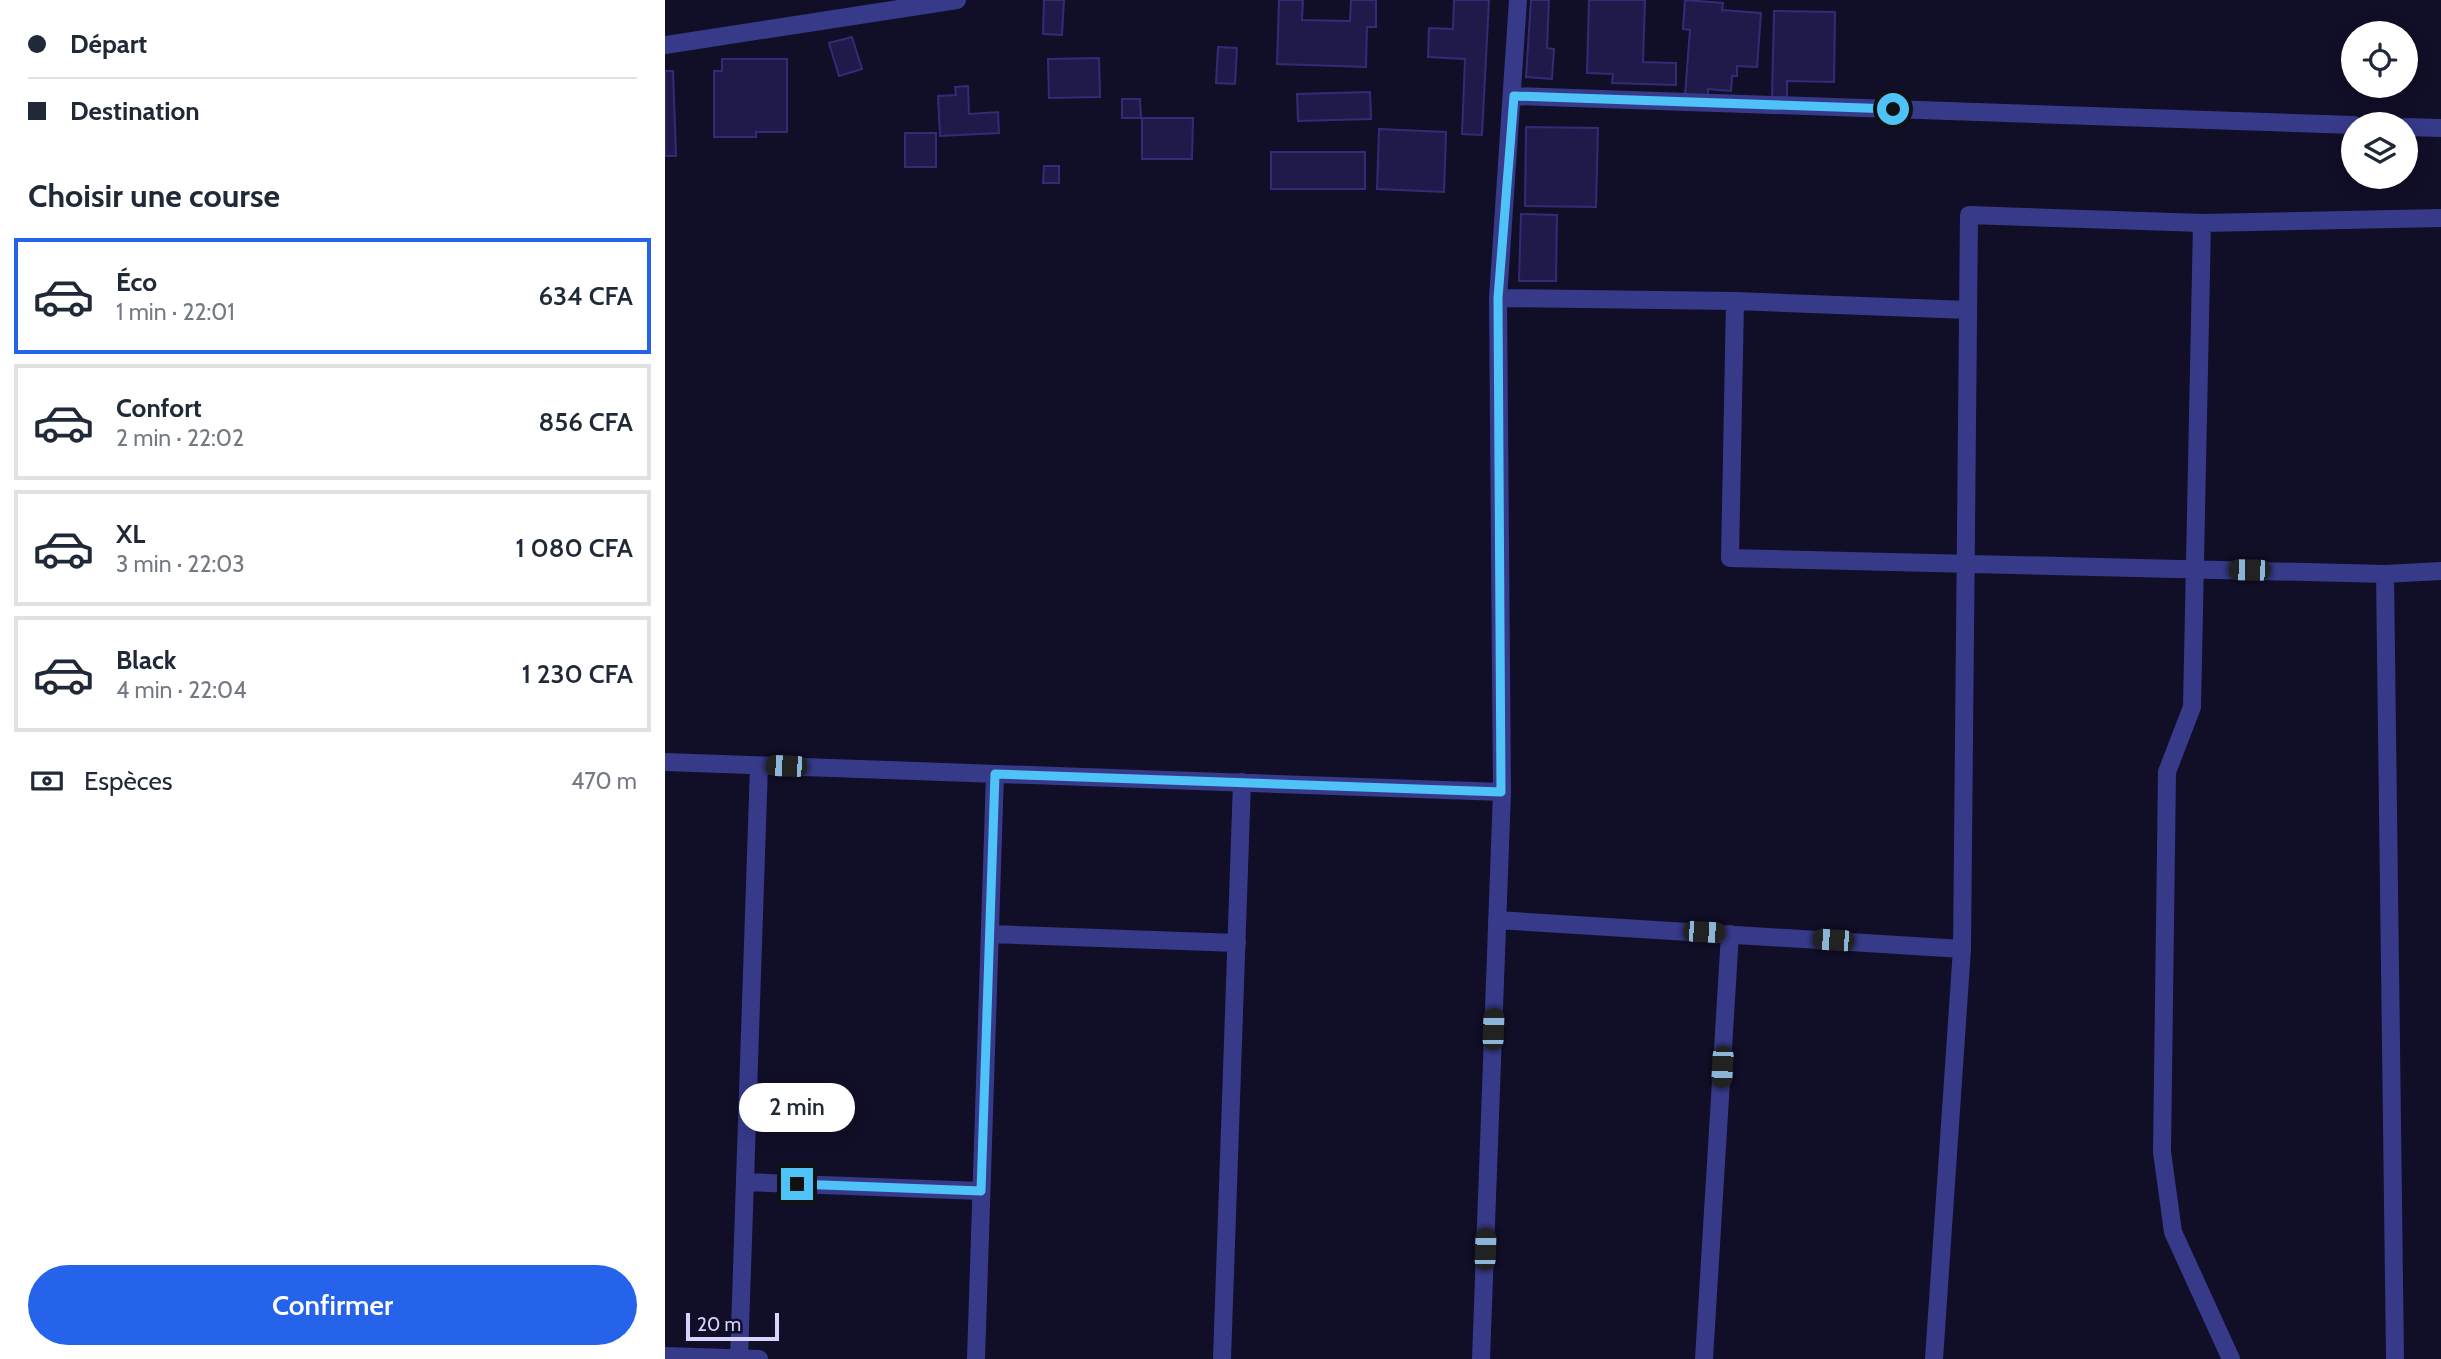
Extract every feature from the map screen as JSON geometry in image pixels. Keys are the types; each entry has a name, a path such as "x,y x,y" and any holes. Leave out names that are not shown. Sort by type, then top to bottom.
{"street":[{"path":"665,45 957,0"},
{"path":"1483,1359 1501,792 1498,298 1514,96 1518,0"},
{"path":"1514,96 2341,125"},
{"path":"2418,127 2441,128"},
{"path":"1934,1359 1962,949 1969,215 2202,223 2441,218"},
{"path":"2202,223 2192,707 2167,772 2162,1152 2173,1232 2231,1359"},
{"path":"1498,298 1735,301 1968,310"},
{"path":"1735,301 1730,558 2385,573 2441,571"},
{"path":"2385,573 2395,1359"},
{"path":"665,762 1501,792"},
{"path":"739,1358 759,766"},
{"path":"976,1359 995,774"},
{"path":"1222,1359 1242,782"},
{"path":"1497,920 1962,949"},
{"path":"990,934 1237,943"},
{"path":"1704,1359 1730,934"},
{"path":"745,1182 981,1191"},
{"path":"665,1356 759,1359"}],"building":[{"path":"1044,0 1064,0 1062,35 1043,34"},
{"path":"1279,0 1303,0 1302,20 1350,21 1351,0 1376,0 1376,27 1367,27 1366,67 1277,64"},
{"path":"1454,0 1489,0 1482,135 1462,134 1465,59 1428,57 1429,28 1453,29"},
{"path":"1531,0 1549,0 1547,48 1554,49 1552,79 1526,77"},
{"path":"1589,0 1645,0 1643,62 1676,63 1676,85 1612,83 1613,74 1587,73"},
{"path":"1685,0 1723,3 1722,10 1761,13 1757,67 1737,66 1737,76 1732,76 1731,91 1708,89 1708,96 1685,95 1690,30 1683,29"},
{"path":"1774,11 1835,12 1834,82 1787,81 1787,100 1772,99"},
{"path":"852,37 862,69 839,76 829,43"},
{"path":"1218,47 1237,48 1235,84 1216,83"},
{"path":"1099,58 1100,97 1049,98 1048,59"},
{"path":"722,59 787,59 787,132 756,132 756,137 714,137 714,71 722,71"},
{"path":"665,71 673,71 676,156 665,156"},
{"path":"968,86 969,114 998,112 999,133 940,136 938,96 956,95 955,87"},
{"path":"1370,92 1371,119 1298,121 1297,94"},
{"path":"1122,99 1140,99 1141,118 1122,118"},
{"path":"1142,118 1193,118 1192,159 1142,159"},
{"path":"1526,127 1598,128 1596,207 1525,206"},
{"path":"1379,129 1446,132 1444,192 1377,189"},
{"path":"905,133 936,133 936,167 905,167"},
{"path":"1271,152 1365,152 1365,189 1271,189"},
{"path":"1044,166 1059,166 1059,183 1043,183"},
{"path":"1521,214 1557,215 1556,281 1519,281"}],"route":[{"path":"797,1184 981,1191 995,774 1501,792 1498,298 1514,96 1893,109"}]}
